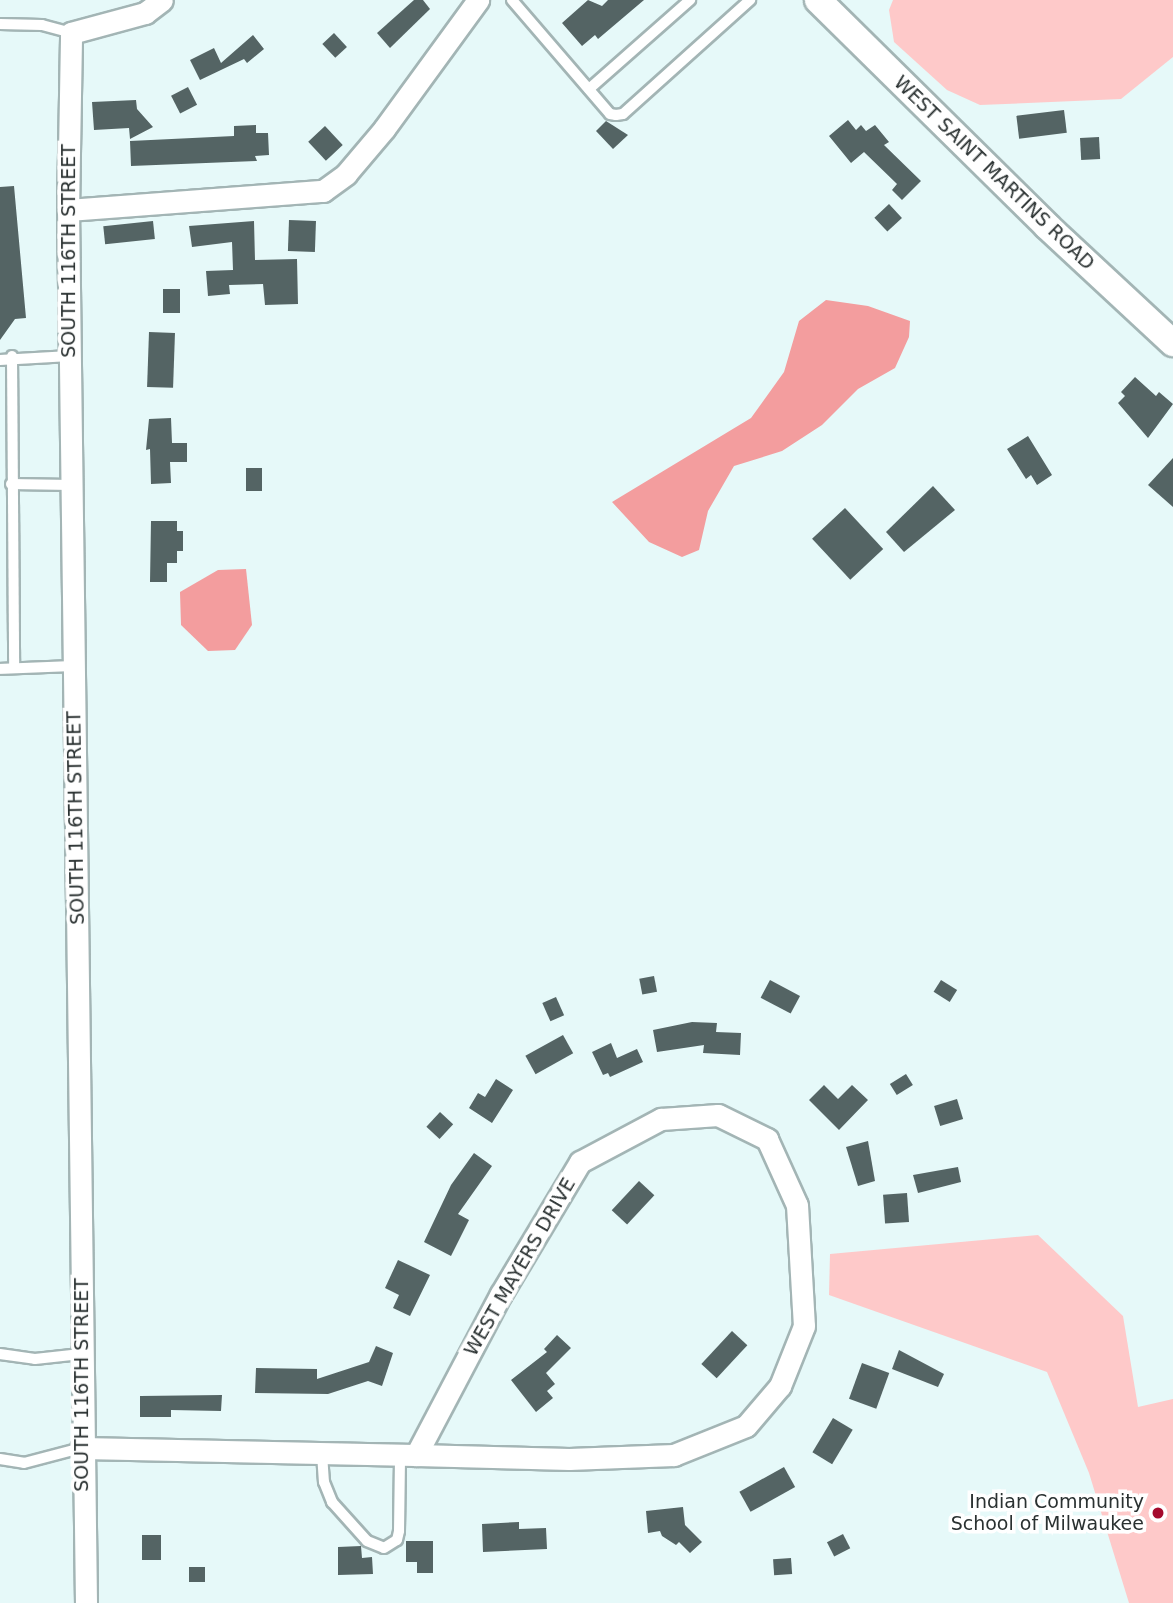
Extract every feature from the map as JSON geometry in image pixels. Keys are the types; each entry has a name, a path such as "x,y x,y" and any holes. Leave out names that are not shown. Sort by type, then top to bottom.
{"street":[{"path":"71,33 145,13 162,0"},
{"path":"68,210 323,191 346,174 384,129 478,0"},
{"name":"WEST SAINT MARTINS ROAD","path":"818,0 1046,226 1173,343"},
{"name":"SOUTH 116TH STREET","path":"71,33 68,210 81,1448 86,1603"},
{"name":"WEST MAYERS DRIVE","path":"81,1448 569,1459 674,1455 746,1426 780,1386 804,1326 797,1205 767,1139 718,1115 661,1119 580,1162 408,1455"}],"lane":[{"path":"512,0 610,114 623,114 750,0"},
{"path":"589,89 690,0"},
{"path":"0,24 43,25 71,33"},
{"path":"0,360 12,356 70,356"},
{"path":"12,356 14,668"},
{"path":"11,484 71,485"},
{"path":"0,669 74,666"},
{"path":"0,1354 35,1359 81,1354"},
{"path":"0,1459 24,1463 81,1448"},
{"path":"322,1454 324,1482 332,1502 367,1541 384,1548 397,1540 408,1455"}],"shaded area":[{"path":"893,0 1173,0 1173,57 1121,99 980,105 947,90 894,42 889,10"},
{"path":"826,300 868,306 910,321 909,337 895,368 858,389 822,425 782,451 734,466 708,511 699,550 682,557 649,542 612,502 751,418 784,372 799,321"},
{"path":"246,569 252,625 235,650 208,651 181,625 180,592 218,570"},
{"path":"1038,1235 1123,1316 1138,1407 1173,1399 1173,1603 1129,1603 1089,1473 1047,1372 829,1295 830,1254"}],"building":[{"path":"414,0 423,0 430,9 390,48 377,33"},
{"path":"588,0 602,6 608,0 644,0 598,39 595,35 582,46 562,23"},
{"path":"334,33 347,47 335,58 322,44"},
{"path":"253,35 264,49 247,63 244,59 200,80 190,60 214,48 221,63"},
{"path":"188,87 197,105 180,113 171,96"},
{"path":"136,100 137,109 153,127 130,139 129,128 94,130 92,102"},
{"path":"1064,110 1067,133 1019,139 1016,116"},
{"path":"848,120 856,130 861,125 866,131 875,125 889,142 884,145 921,181 902,200 892,190 897,184 864,152 851,163 829,136"},
{"path":"606,121 628,135 613,149 596,131"},
{"path":"256,125 256,133 268,133 269,155 255,156 257,161 131,166 130,141 234,136 234,126"},
{"path":"325,126 343,145 326,161 308,142"},
{"path":"1099,137 1100,159 1081,160 1080,138"},
{"path":"14,186 26,318 15,319 0,340 0,187"},
{"path":"889,204 902,218 887,232 874,218"},
{"path":"289,220 316,221 315,252 288,251"},
{"path":"153,221 155,239 105,244 103,226"},
{"path":"254,221 255,260 297,259 298,304 265,305 263,284 229,285 230,294 208,296 206,271 233,270 232,242 192,247 189,226"},
{"path":"163,289 180,289 180,313 163,313"},
{"path":"149,332 175,333 173,388 147,387"},
{"path":"1135,377 1156,396 1159,392 1173,404 1148,438 1118,403 1125,396 1121,392"},
{"path":"171,418 172,443 187,443 187,462 170,462 171,483 151,484 150,449 146,450 149,419"},
{"path":"1028,436 1052,475 1037,485 1031,475 1026,479 1007,449"},
{"path":"1173,458 1173,507 1148,485"},
{"path":"246,468 262,468 262,491 246,491"},
{"path":"933,486 955,510 904,552 886,532"},
{"path":"845,508 883,549 850,580 812,539"},
{"path":"151,521 177,521 177,531 183,531 183,551 177,551 177,563 167,563 167,582 150,582"},
{"path":"654,976 657,992 642,995 639,979"},
{"path":"770,980 800,996 791,1014 761,998"},
{"path":"941,980 957,990 950,1002 934,992"},
{"path":"556,997 564,1015 550,1021 542,1003"},
{"path":"692,1022 717,1023 716,1032 741,1033 740,1055 703,1053 704,1045 657,1052 653,1030"},
{"path":"563,1035 573,1053 536,1074 525,1056"},
{"path":"611,1043 617,1058 637,1049 643,1062 610,1077 608,1073 603,1075 592,1052"},
{"path":"906,1074 913,1085 897,1095 890,1084"},
{"path":"496,1079 513,1090 492,1123 469,1108 478,1093 485,1097"},
{"path":"824,1085 838,1099 852,1085 868,1100 839,1130 809,1100"},
{"path":"957,1099 963,1119 940,1126 934,1106"},
{"path":"440,1112 453,1124 440,1139 426,1127"},
{"path":"868,1141 875,1181 858,1186 846,1147"},
{"path":"474,1153 492,1166 458,1214 469,1220 451,1256 424,1242 451,1185"},
{"path":"958,1167 961,1182 918,1193 913,1175"},
{"path":"639,1181 654,1195 627,1225 612,1210"},
{"path":"907,1193 909,1222 885,1224 883,1195"},
{"path":"398,1260 430,1275 410,1316 393,1308 399,1295 385,1288"},
{"path":"732,1331 747,1345 717,1378 701,1364"},
{"path":"557,1335 571,1348 546,1373 555,1384 547,1391 553,1398 536,1412 511,1380 547,1352 544,1349"},
{"path":"376,1346 393,1353 382,1386 368,1381 328,1394 255,1393 256,1368 317,1369 317,1379 369,1362"},
{"path":"899,1350 944,1374 938,1387 892,1369"},
{"path":"862,1363 889,1373 876,1409 849,1399"},
{"path":"222,1395 221,1411 171,1410 171,1417 140,1417 140,1396"},
{"path":"833,1418 853,1430 832,1464 812,1452"},
{"path":"784,1467 795,1487 751,1512 739,1492"},
{"path":"683,1507 685,1525 702,1542 690,1553 679,1542 676,1545 662,1536 660,1531 648,1533 646,1511"},
{"path":"519,1522 519,1529 546,1528 547,1549 483,1552 482,1524"},
{"path":"843,1534 850,1548 834,1556 827,1542"},
{"path":"142,1535 161,1535 161,1560 142,1560"},
{"path":"406,1541 433,1541 433,1573 417,1573 417,1562 406,1562"},
{"path":"361,1546 362,1558 372,1557 373,1574 338,1575 338,1547"},
{"path":"791,1558 792,1574 774,1575 773,1559"},
{"path":"189,1567 205,1567 205,1582 189,1582"}],"place":[{"name":"Indian Community School of Milwaukee","path":"1158,1513"}]}
